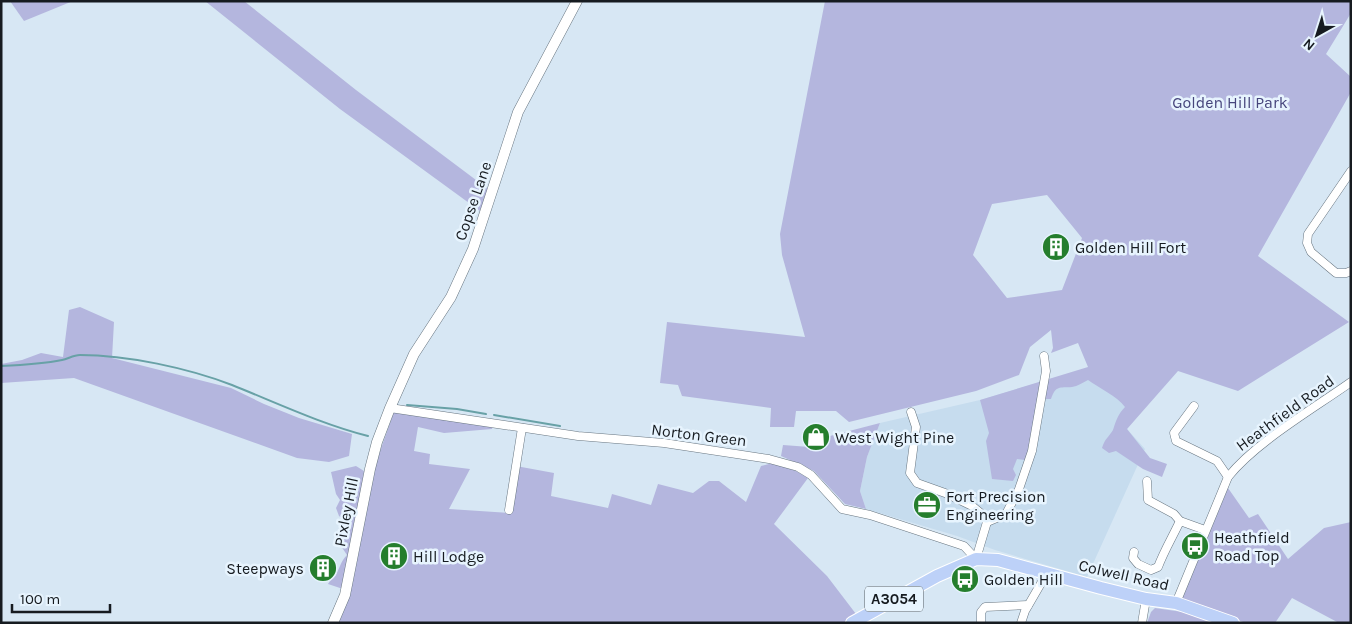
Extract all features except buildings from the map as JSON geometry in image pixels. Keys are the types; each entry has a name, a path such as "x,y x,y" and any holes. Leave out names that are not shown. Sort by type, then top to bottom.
{"main road":[{"name":"Colwell Road","path":"976,559 998,560 1048,574 1176,604 1233,623"},
{"name":"A3054","path":"852,623 937,576 976,559"}],"street":[{"name":"Copse Lane","path":"390,408 414,354 451,296 473,250 518,112 577,1"},
{"path":"1351,171 1308,234 1307,243 1311,252 1336,273 1351,271"},
{"path":"987,522 1006,514 1019,489 1032,451 1046,371 1044,356"},
{"name":"Heathfield Road","path":"1176,604 1228,477 1236,467 1271,438 1351,382"},
{"path":"1194,406 1174,433 1176,441 1217,461 1228,477"},
{"name":"Norton Green","path":"390,408 578,436 664,443 769,459 798,467 811,475 842,509 870,515 964,546 976,559"},
{"name":"Pixley Hill","path":"333,623 345,595 370,469 377,442 390,408"},
{"path":"910,412 916,427 910,473 916,483 945,493 972,506 983,515 987,522 976,559"},
{"path":"509,510 522,428"},
{"path":"1147,481 1145,502 1174,514 1180,521 1206,530"},
{"path":"1134,552 1133,558 1138,564 1151,570 1158,567 1180,521"},
{"path":"1021,623 1028,605 1048,574"},
{"path":"1142,623 1146,598"},
{"path":"981,623 981,612 984,608 1028,605"}],"shaded area":[{"path":"1088,368 1143,410 1127,429 1145,449 1087,577 866,509 860,491 867,457 880,423 980,400"}],"green space":[{"path":"10,1 73,1 24,21"},
{"path":"205,1 244,1 356,90 488,189 480,211 340,109"},
{"name":"Golden Hill Park","path":"825,1 1351,1 1351,13 1326,54 1351,77 1351,92 1258,256 1349,322 1238,391 1178,371 1127,429 1150,458 1167,464 1162,477 1143,469 1116,451 1109,453 1102,448 1125,407 1113,396 1088,380 1074,387 1056,389 1051,399 1038,399 1028,452 1025,460 1017,459 1013,469 1016,475 1013,481 992,479 986,441 989,433 980,400 1088,367 1078,343 1051,353 1053,348 1051,330 1030,347 1019,375 976,391 849,422 836,411 796,411 794,427 770,427 771,408 682,396 678,385 660,383 667,322 805,337 782,255 780,234","holes":["1047,195 1082,238 1062,290 1007,298 973,255 992,204"]},
{"path":"80,307 114,322 112,358 231,388 299,418 352,434 349,456 329,462 297,458 74,378 1,383 1,364 22,360 41,353 63,357 69,310"},
{"path":"395,409 493,424 492,429 444,433 418,427 414,451 430,454 429,464 470,469 449,509 510,513 516,466 554,473 551,496 608,508 612,494 651,505 658,484 693,493 709,481 719,481 746,502 761,466 773,463 796,471 808,478 774,524 827,576 856,614 844,623 337,623 349,591 328,584 347,555 341,546 347,522 339,516 336,508 340,500 336,494 331,472 356,466 364,471 362,488 373,471"},
{"path":"880,423 867,457 860,491 866,509 845,504 814,471 781,456 783,445 823,448 826,437"},
{"path":"1228,488 1249,518 1258,514 1288,559 1324,528 1351,522 1351,623 1339,623 1292,598 1275,623 1246,623 1200,607 1176,603 1189,582"},
{"path":"1155,608 1190,613 1219,623 1147,623 1151,612"}],"waterway":[{"path":"1,366 62,360 80,355 137,360 177,368 215,379 316,419 368,436"},
{"path":"407,405 457,409 486,414"},
{"path":"494,415 560,426"}],"place":[{"name":"Golden Hill Fort","path":"1056,247"},
{"name":"West Wight Pine","path":"816,437"},
{"name":"Fort Precision Engineering","path":"927,505"},
{"name":"Heathfield Road Top","path":"1195,546"},
{"name":"Hill Lodge","path":"394,556"},
{"name":"Steepways","path":"323,568"},
{"name":"Golden Hill","path":"965,579"}]}
